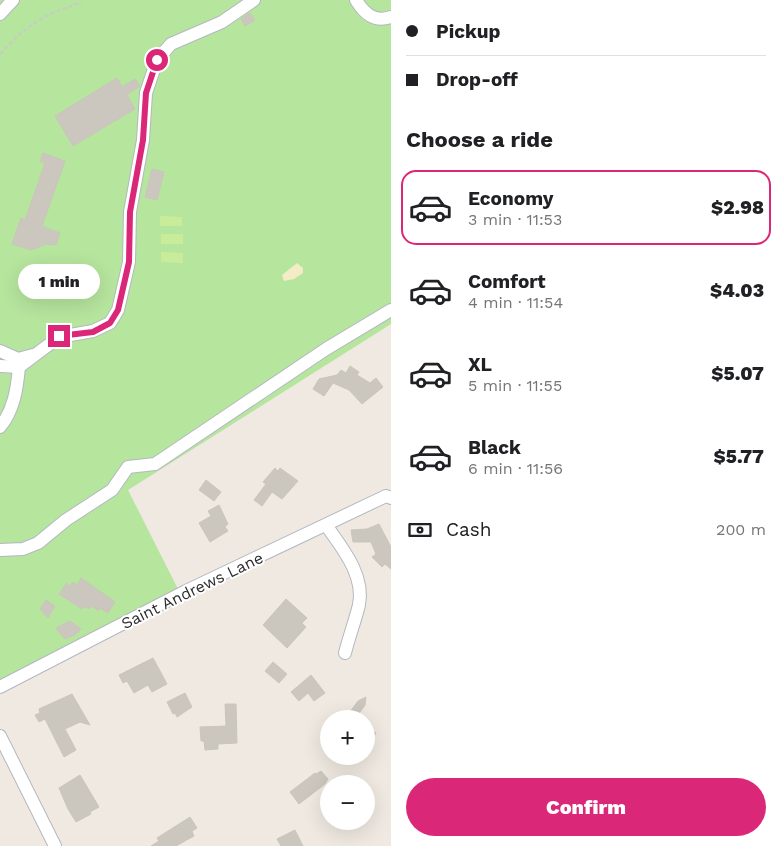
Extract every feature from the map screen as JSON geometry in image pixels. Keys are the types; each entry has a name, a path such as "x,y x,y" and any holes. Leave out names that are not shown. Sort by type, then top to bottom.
{"street":[{"path":"0,14 13,0"},
{"path":"0,366 19,367 59,336 93,332 110,323 118,310 129,262 130,212 143,140 146,93 157,60 171,44 222,22 254,0"},
{"path":"356,0 365,13 374,19 391,17"},
{"path":"0,550 23,549 38,543 66,520 112,490 128,467 155,464 326,349 391,310"},
{"path":"0,351 18,358 38,353"},
{"path":"0,427 9,416 17,390 19,367"},
{"name":"Saint Andrews Lane","path":"0,687 186,591 388,497"},
{"path":"326,525 348,556 358,583 359,606 345,653"},
{"path":"0,736 55,846"}],"path":[{"path":"0,54 18,34 48,13 82,2"}],"green space":[{"path":"0,0 391,0 391,324 128,490 179,591 0,681"},
{"path":"160,216 182,217 182,226 160,226"},
{"path":"161,234 183,234 183,244 161,244"},
{"path":"161,252 183,253 183,263 161,262"}],"sand":[{"path":"297,263 303,268 303,273 294,279 284,281 282,275"}],"building":[{"path":"250,13 255,20 245,26 241,19"},
{"path":"117,78 122,87 135,79 140,86 127,95 135,109 73,146 55,116"},
{"path":"43,153 65,161 42,226 60,233 56,245 46,244 31,250 12,244 21,218 25,220 45,163 40,161"},
{"path":"152,169 164,172 157,200 145,197"},
{"path":"350,366 359,372 357,375 370,383 376,378 383,387 362,404 349,390 333,383 324,396 313,389 319,379 337,375 341,370 346,373"},
{"path":"275,468 278,471 280,468 298,481 282,499 272,492 262,506 254,500 266,484 263,482"},
{"path":"206,480 221,492 214,501 199,490"},
{"path":"219,505 228,524 225,527 228,531 210,542 199,523 211,516 208,511"},
{"path":"379,524 391,547 391,569 385,564 382,567 372,557 376,554 371,542 353,542 351,530 367,529"},
{"path":"81,578 115,602 108,613 100,608 98,611 92,606 89,609 84,606 82,609 59,594 67,583 70,586 73,582 77,585"},
{"path":"286,599 307,618 302,623 306,627 287,648 263,625"},
{"path":"46,600 55,606 48,618 40,609"},
{"path":"70,621 81,629 75,635 65,639 56,628"},
{"path":"153,658 167,684 152,692 148,685 134,693 127,681 123,683 119,675"},
{"path":"273,662 287,674 279,683 265,671"},
{"path":"311,675 325,693 314,701 308,693 299,701 291,692"},
{"path":"185,693 192,707 177,717 175,713 173,714 167,702"},
{"path":"72,694 90,725 80,722 65,729 76,750 64,757 45,719 39,722 35,715 40,713 39,709"},
{"path":"366,697 365,705 361,710 352,710 358,701"},
{"path":"225,704 236,704 237,743 218,744 218,749 205,750 204,741 201,741 200,727 226,726"},
{"path":"321,771 324,775 320,775 320,788 299,804 290,792"},
{"path":"80,775 99,807 76,822 59,788"},
{"path":"190,817 197,828 192,831 194,836 176,846 151,846 159,841 157,838"},
{"path":"295,830 303,846 281,846 277,839"}],"route":[{"path":"59,336 93,332 110,323 118,310 129,262 130,212 143,140 146,93 157,60"}]}
